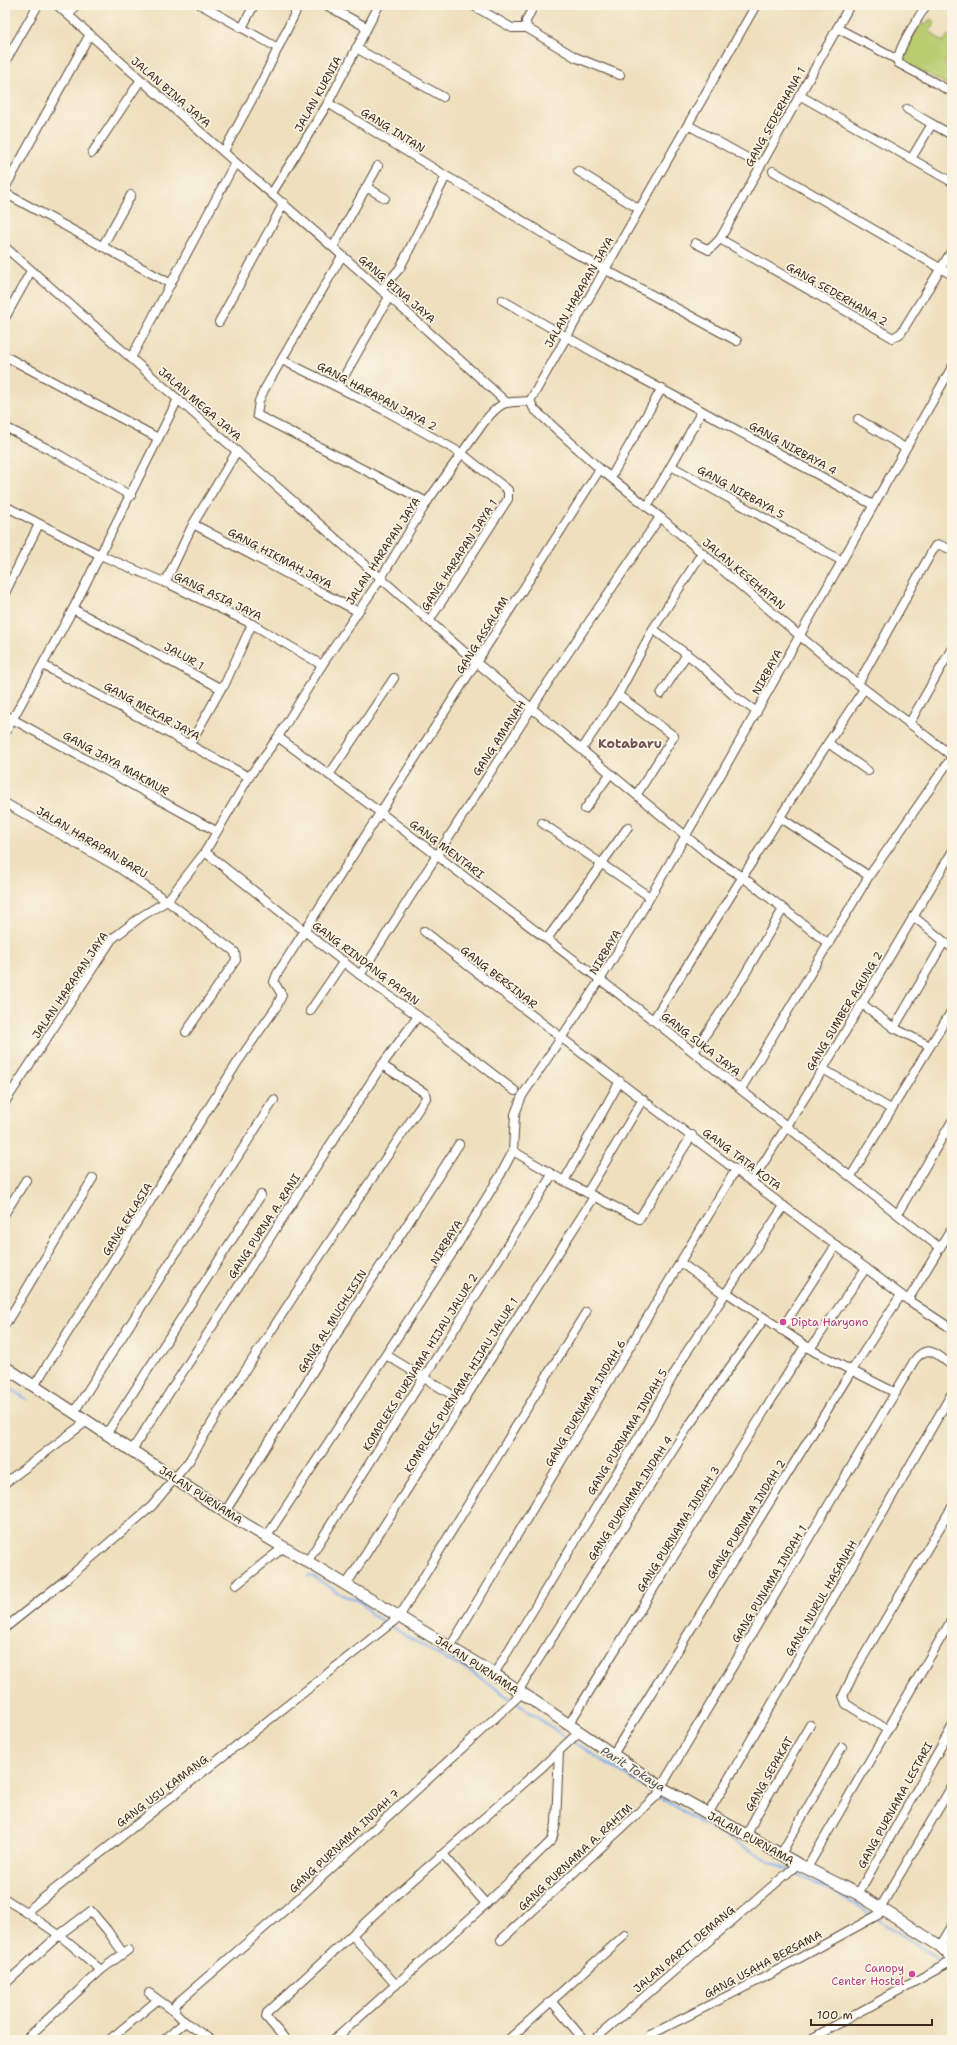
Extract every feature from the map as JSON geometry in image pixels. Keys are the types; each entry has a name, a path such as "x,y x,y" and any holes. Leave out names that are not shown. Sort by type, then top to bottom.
{"street":[{"path":"5,62 38,5"},
{"name":"JALAN BINA JAYA","path":"57,5 140,81 272,193"},
{"path":"69,16 75,5"},
{"path":"201,5 278,48"},
{"path":"242,28 254,5"},
{"path":"224,151 299,5"},
{"path":"326,5 366,27"},
{"name":"JALAN KURNIA","path":"272,193 328,103 366,27 379,5"},
{"path":"472,5 512,28 527,28 575,57 620,75"},
{"path":"527,28 526,21 534,5"},
{"name":"JALAN HARAPAN JAYA","path":"530,401 756,5"},
{"name":"GANG SEDERHANA 1","path":"720,239 850,5"},
{"path":"898,60 905,43 926,5"},
{"path":"836,28 898,60 900,65 952,92"},
{"path":"5,188 90,34"},
{"path":"356,48 443,97"},
{"path":"92,153 140,81"},
{"path":"800,95 952,182"},
{"name":"GANG INTAN","path":"328,103 571,251 737,341"},
{"path":"907,110 952,135"},
{"path":"911,159 932,124"},
{"path":"688,125 760,165"},
{"path":"131,358 235,162"},
{"path":"333,247 378,166"},
{"path":"578,171 639,209"},
{"path":"773,172 952,275"},
{"path":"380,290 400,268 446,176"},
{"path":"366,187 385,198"},
{"path":"5,193 171,284"},
{"name":"GANG BINA JAYA","path":"272,193 506,402"},
{"path":"102,247 131,195"},
{"path":"219,322 284,203"},
{"path":"695,243 709,250 720,239"},
{"name":"GANG SEDERHANA 2","path":"720,239 893,338 901,333 952,250"},
{"name":"JALAN MEGA JAYA","path":"5,247 477,663 532,707 610,774 638,794 710,856 744,878 829,944"},
{"path":"342,256 259,401 257,415 427,502"},
{"path":"5,318 31,271"},
{"path":"338,387 389,297"},
{"name":"GANG NIRBAYA 4","path":"502,300 602,357 662,388 873,505"},
{"path":"5,356 158,438"},
{"name":"GANG HARAPAN JAYA 2","path":"282,360 384,410 461,453"},
{"name":"NIRBAYA","path":"267,1536 482,1206 514,1151 515,1114 519,1093 560,1039 600,980 650,897 757,712 952,367"},
{"path":"611,477 662,388"},
{"path":"5,733 9,717 43,665 73,609 131,496 178,399"},
{"path":"506,402 530,401"},
{"name":"JALAN KESEHATAN","path":"530,401 534,409 600,469 660,517 861,686 952,757"},
{"name":"JALAN HARAPAN JAYA","path":"5,1102 112,940 142,916 168,901 205,852 249,777 278,737 322,665 357,611 381,578 427,502 494,409 506,402"},
{"path":"647,507 702,410"},
{"path":"858,419 905,448"},
{"path":"5,428 58,454 131,496"},
{"path":"165,583 193,524 237,451"},
{"name":"GANG HARAPAN JAYA 1","path":"429,621 508,499 508,490 501,483 461,453"},
{"name":"GANG NIRBAYA 5","path":"671,466 842,561"},
{"name":"GANG ASSALAM","path":"305,930 600,469"},
{"name":"GANG ASIA JAYA","path":"5,506 100,555 165,583 252,624 322,665"},
{"name":"GANG AMANAH","path":"360,975 532,707 660,517"},
{"path":"5,592 39,524"},
{"name":"GANG HIKMAH JAYA","path":"193,524 357,611"},
{"path":"653,1020 828,743 861,686 935,546 940,545 952,550"},
{"path":"582,749 618,694 653,629 702,552"},
{"name":"JALUR 1","path":"73,609 215,686 222,687"},
{"path":"190,744 222,687 232,673 252,624"},
{"path":"653,629 687,654 757,712"},
{"path":"909,724 952,648"},
{"path":"661,694 687,654"},
{"name":"GANG MEKAR JAYA","path":"43,665 249,777"},
{"path":"330,774 394,678"},
{"path":"618,694 674,736 638,794"},
{"name":"GANG JAYA MAKMUR","path":"9,717 216,831"},
{"name":"GANG MENTARI","path":"278,737 381,812 600,980"},
{"path":"828,743 868,771"},
{"path":"741,1089 869,876 952,757"},
{"path":"584,809 610,774"},
{"name":"JALAN HARAPAN BARU","path":"5,803 118,868 168,901 235,952 237,955 236,960 186,1032"},
{"path":"780,818 869,876"},
{"path":"542,822 650,897"},
{"path":"547,939 628,827"},
{"name":"GANG RINDANG PAPAN","path":"205,852 360,975 418,1016 519,1093"},
{"name":"GANG SUMBER AGUNG 2","path":"752,1181 823,1069 913,916 951,858"},
{"path":"694,1052 741,981 783,909"},
{"path":"913,916 952,948"},
{"name":"GANG EKLASIA","path":"34,1386 237,1063 282,998 281,991 274,979 305,930"},
{"name":"GANG BERSINAR","path":"424,932 560,1039"},
{"path":"894,1028 944,942"},
{"path":"310,1011 344,961"},
{"name":"GANG SUKA JAYA","path":"600,980 787,1125 940,1248"},
{"path":"861,1003 894,1028 930,1046"},
{"path":"851,1176 952,1010"},
{"name":"GANG PURNA A. RANI","path":"132,1450 382,1065 418,1016"},
{"name":"GANG TATA KOTA","path":"560,1039 620,1081 692,1135 905,1298 952,1329"},
{"path":"5,1628 70,1576 152,1506 189,1461 227,1398 426,1098 425,1094 382,1065"},
{"path":"823,1069 891,1110"},
{"path":"564,1181 620,1081"},
{"name":"KOMPLEKS PURNAMA HIJAU JALUR 1","path":"346,1585 464,1402 590,1195 643,1099"},
{"path":"74,1412 274,1100"},
{"path":"898,1213 952,1121"},
{"path":"514,1151 552,1175 639,1219 692,1135"},
{"name":"GANG AL MUCHLISIN","path":"226,1512 325,1353 459,1144"},
{"name":"GANG PURNAMA INDAH 6","path":"450,1647 736,1169"},
{"name":"KOMPLEKS PURNAMA HIJAU JALUR 2","path":"307,1562 552,1175"},
{"path":"5,1324 94,1178"},
{"path":"5,1213 26,1180"},
{"path":"107,1433 261,1195"},
{"name":"GANG PURNAMA INDAH 5","path":"494,1674 646,1425 684,1356 784,1206"},
{"name":"GANG PURNMA INDAH 2","path":"612,1756 852,1370 905,1298 952,1228"},
{"path":"781,1330 836,1245"},
{"path":"680,1263 808,1347 896,1393"},
{"name":"GANG PURNAMA INDAH 3","path":"569,1724 808,1347 866,1268"},
{"path":"393,1622 586,1312"},
{"name":"GANG PURNAMA INDAH 4","path":"517,1697 688,1427 764,1319"},
{"name":"GANG PUNAMA INDAH 1","path":"659,1792 914,1361 923,1352 933,1352 952,1366"},
{"path":"386,1355 464,1402"},
{"name":"JALAN PURNAMA","path":"5,1367 226,1512 346,1585 393,1622 450,1647 494,1674 517,1697 569,1724 577,1734 612,1756 659,1792 708,1814 800,1866 858,1894 882,1911 940,1946 952,1957"},
{"name":"GANG NURUL HASANAH","path":"708,1814 952,1392"},
{"path":"5,1483 87,1421"},
{"path":"888,1730 846,1704 843,1696 856,1669 952,1507"},
{"path":"236,1585 284,1547"},
{"path":"800,1866 888,1730 952,1619"},
{"name":"GANG USU KAMANG","path":"26,1912 393,1622"},
{"name":"GANG PURNAMA INDAH 7","path":"175,2012 176,2004 300,1898 517,1697"},
{"name":"GANG SEPAKAT","path":"747,1835 756,1816 810,1725"},
{"name":"GANG PURNAMA LESTARI","path":"858,1894 952,1727"},
{"path":"286,2040 266,2017 267,2013 577,1734"},
{"path":"781,1854 842,1747"},
{"path":"334,2040 486,1904 552,1840 556,1824 559,1750"},
{"path":"882,1911 952,1786"},
{"name":"GANG PURNAMA A. RAHIM","path":"501,1940 659,1792"},
{"path":"443,1854 486,1904"},
{"name":"JALAN PARIT DEMANG","path":"594,2040 787,1874 800,1866"},
{"path":"5,1899 59,1935 101,1970"},
{"path":"5,1984 59,1935 91,1911 125,1952 101,1970 25,2040"},
{"name":"GANG USAHA BERSAMA","path":"650,2035 871,1920 882,1911"},
{"path":"940,1946 952,1926"},
{"path":"352,1935 396,1985"},
{"path":"508,2040 625,1935"},
{"path":"808,2040 952,1961"},
{"path":"149,1993 175,2012 185,2022 212,2040"},
{"path":"551,2002 584,2040"},
{"path":"109,2040 154,2003"},
{"path":"164,2040 185,2022"}],"green space":[{"path":"930,19 935,22 930,31 943,42 948,35 952,38 952,47 944,65 950,69 948,75 952,78 952,87 900,60 921,23 926,25"}],"waterway":[{"path":"5,1385 26,1399"},
{"name":"Parit Tokaya","path":"308,1576 314,1577 342,1595 361,1602 372,1615 445,1659 469,1670 564,1736 701,1823 777,1865 840,1895 925,1950 952,1970"}],"place":[{"name":"Dipta Haryono","path":"783,1322"},
{"name":"Canopy Center Hostel","path":"912,1974"}],"district":[{"name":"Kotabaru","path":"630,743"}]}
